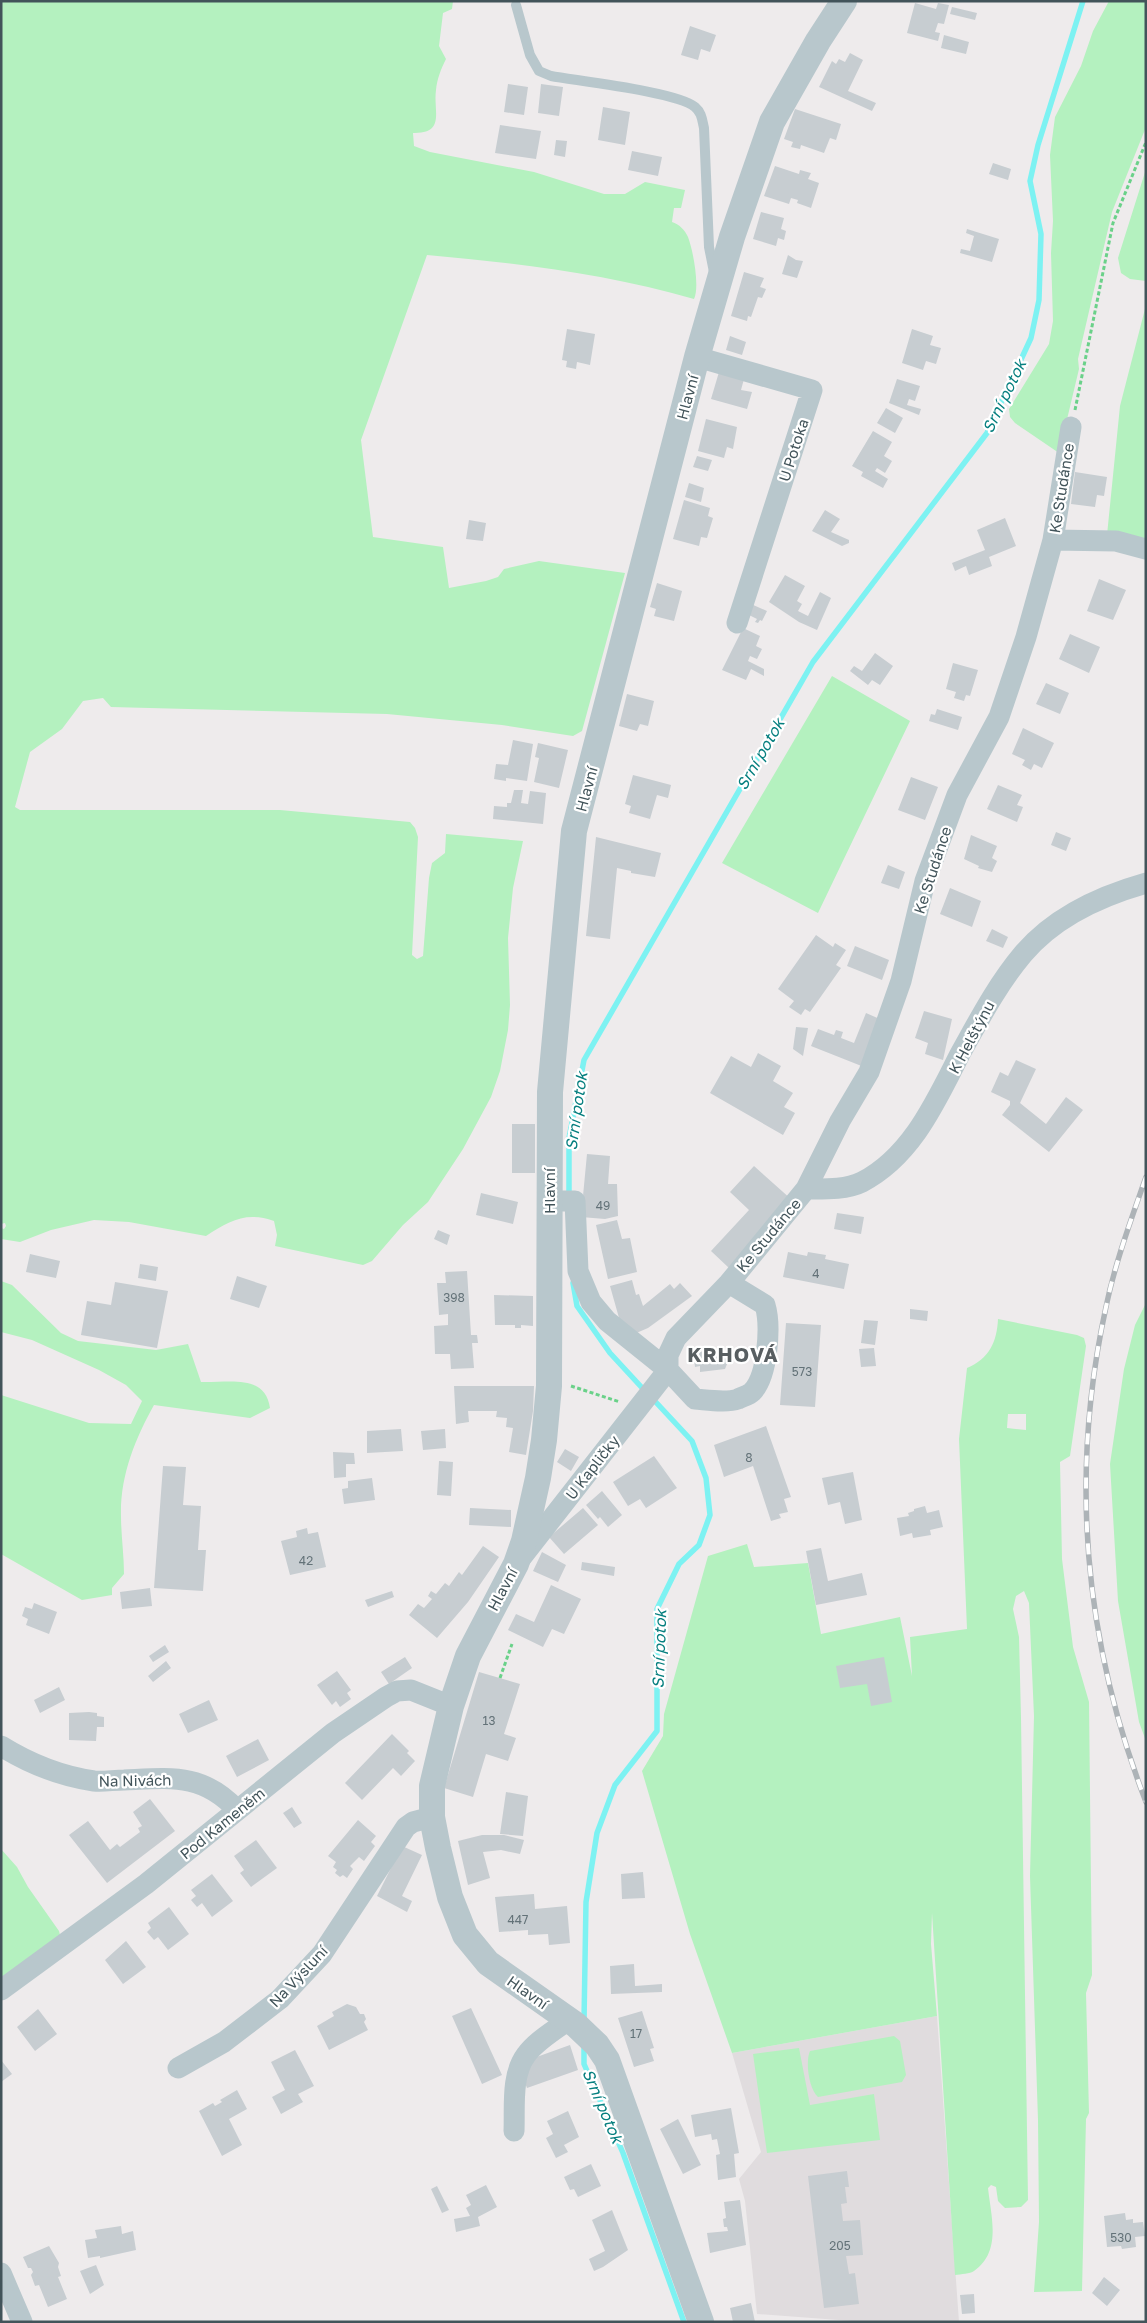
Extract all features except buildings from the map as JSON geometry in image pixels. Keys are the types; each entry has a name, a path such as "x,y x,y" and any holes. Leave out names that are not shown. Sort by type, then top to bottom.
{"street":[{"name":"Hlavní","path":"701,2322 678,2262 614,2074 597,2046 572,2023 492,1966 471,1945 460,1926 450,1897 432,1817 433,1776 451,1706 468,1656 476,1636 516,1564 524,1540 538,1478 548,1414 561,1201 550,1092 574,831 698,357 732,238 772,122 818,41 844,1"},
{"name":"U Potoka","path":"698,357 812,390 737,622"},
{"name":"Ke Studánce","path":"729,1283 806,1189 840,1120 869,1072 901,981 925,881 957,795 999,716 1026,637 1053,540 1072,427"},
{"path":"1053,540 1116,541 1146,549"},
{"name":"K Helštýnu","path":"806,1189 835,1189 861,1183 884,1168 904,1150 943,1090 984,1010 1024,953 1043,933 1072,912 1146,883"},
{"path":"561,1201 578,1271 591,1302 606,1322 662,1377 695,1399 736,1400 752,1393 761,1377 768,1335 768,1316 765,1305 729,1283"},
{"name":"U Kapličky","path":"516,1564 662,1377 668,1355 676,1338 729,1283"},
{"name":"Pod Kameněm","path":"1,1990 146,1884 333,1733 391,1693 411,1690 451,1706"},
{"name":"Na Nivách","path":"1,1746 23,1760 58,1774 86,1780 170,1778 197,1782 223,1795 237,1810"},
{"name":"Na Výsluní","path":"178,2068 224,2042 280,1999 322,1954 406,1827 413,1822 432,1817"},
{"path":"514,2131 516,2080 523,2059 531,2049 572,2023"},
{"path":"1,2273 22,2322"}],"lane":[{"path":"516,5 530,55 539,71 551,76 668,96 694,106 701,114 709,247 717,293"}],"path":[{"path":"1072,427 1113,223 1146,142"},
{"path":"569,1385 621,1402"},
{"path":"500,1678 512,1644"}],"shaded area":[{"path":"937,2016 959,2322 865,2322 757,2314 745,2201 739,2179 761,2152 732,2053"}],"green space":[{"path":"1,1 453,1 452,9 443,13 439,46 446,59 437,86 436,120 430,130 413,133 414,146 430,152 534,172 604,194 625,194 645,182 685,190 681,208 674,208 672,222 677,224 687,234 690,243 696,278 694,299 595,276 427,255 361,440 373,537 443,547 449,588 486,581 498,577 504,569 539,561 625,573 582,731 573,736 502,725 387,714 111,707 103,698 83,701 62,729 30,752 15,807 20,810 280,810 410,822 415,828 418,837 412,955 417,959 423,956 429,878 432,863 445,853 446,834 523,841 513,888 508,938 510,1005 508,1030 500,1071 491,1097 463,1149 428,1202 403,1225 372,1261 363,1265 275,1246 277,1235 274,1221 255,1217 246,1217 230,1222 206,1236 129,1222 94,1220 51,1230 20,1242 1,1239 1,1228 4,1229 6,1226 5,1223 1,1224"},
{"path":"1109,1 1146,1 1146,127 1112,212 1078,359 1079,369 1059,453 1015,423 1010,417 1009,409 1049,344 1053,321 1051,253 1053,221 1050,155 1055,117 1081,66 1093,31"},
{"path":"1146,169 1146,281 1130,279 1121,273 1118,258"},
{"path":"1146,305 1146,540 1107,535 1120,406"},
{"path":"832,676 910,721 818,913 722,863"},
{"path":"1,1281 12,1285 61,1333 78,1341 156,1350 188,1344 201,1382 244,1382 261,1389 267,1397 270,1408 250,1418 154,1405 135,1445 126,1472 121,1501 124,1574 112,1588 112,1595 82,1600 1,1554 1,1395 89,1423 131,1424 142,1401 126,1385 99,1370 32,1340 1,1332"},
{"path":"1146,1303 1146,1741 1139,1722 1118,1601 1110,1464 1124,1369 1135,1325"},
{"path":"998,1319 1077,1335 1084,1338 1086,1346 1070,1456 1060,1462 1062,1559 1073,1647 1089,1702 1092,1975 1086,1993 1089,2113 1086,2119 1082,2291 1034,2292 1039,2222 1038,2120 1030,1876 1034,1716 1029,1603 1024,1591 1016,1596 1013,1609 1019,1637 1028,2200 1021,2207 1005,2208 998,2201 996,2187 991,2185 988,2188 993,2233 992,2244 983,2263 972,2272 955,2275 932,1913 931,1944 937,2016 732,2053 690,1934 642,1771 663,1736 664,1714 708,1556 747,1544 754,1567 808,1563 821,1634 900,1617 912,1676 910,1637 967,1629 959,1439 967,1368 986,1355 994,1342","holes":["1008,1414 1026,1414 1026,1430 1007,1428"]},
{"path":"1,1849 17,1867 60,1935 1,1982"},
{"path":"894,2036 900,2041 906,2075 902,2082 818,2097 812,2088 809,2075 808,2062 810,2051"},
{"path":"799,2048 810,2105 874,2094 880,2140 767,2153 753,2054"}],"waterway":[{"name":"Srní potok","path":"569,1196 569,1138 584,1060 813,662 987,433 1031,338 1039,300 1041,234 1030,181 1038,145 1083,1"},
{"name":"Srní potok","path":"573,1283 577,1306 610,1353 645,1391"},
{"name":"Srní potok","path":"584,2021 586,1902 597,1833 615,1785 657,1731 657,1609 679,1564 699,1545 710,1515 706,1478 692,1441 652,1398"},
{"name":"Srní potok","path":"584,2045 584,2064 623,2153 684,2322"}],"railway":[{"path":"1146,1177 1129,1225 1106,1307 1095,1370 1088,1433 1086,1495 1089,1558 1096,1619 1108,1680 1125,1741 1146,1802"}],"district":[{"name":"KRHOVÁ","path":"733,1354"}]}
